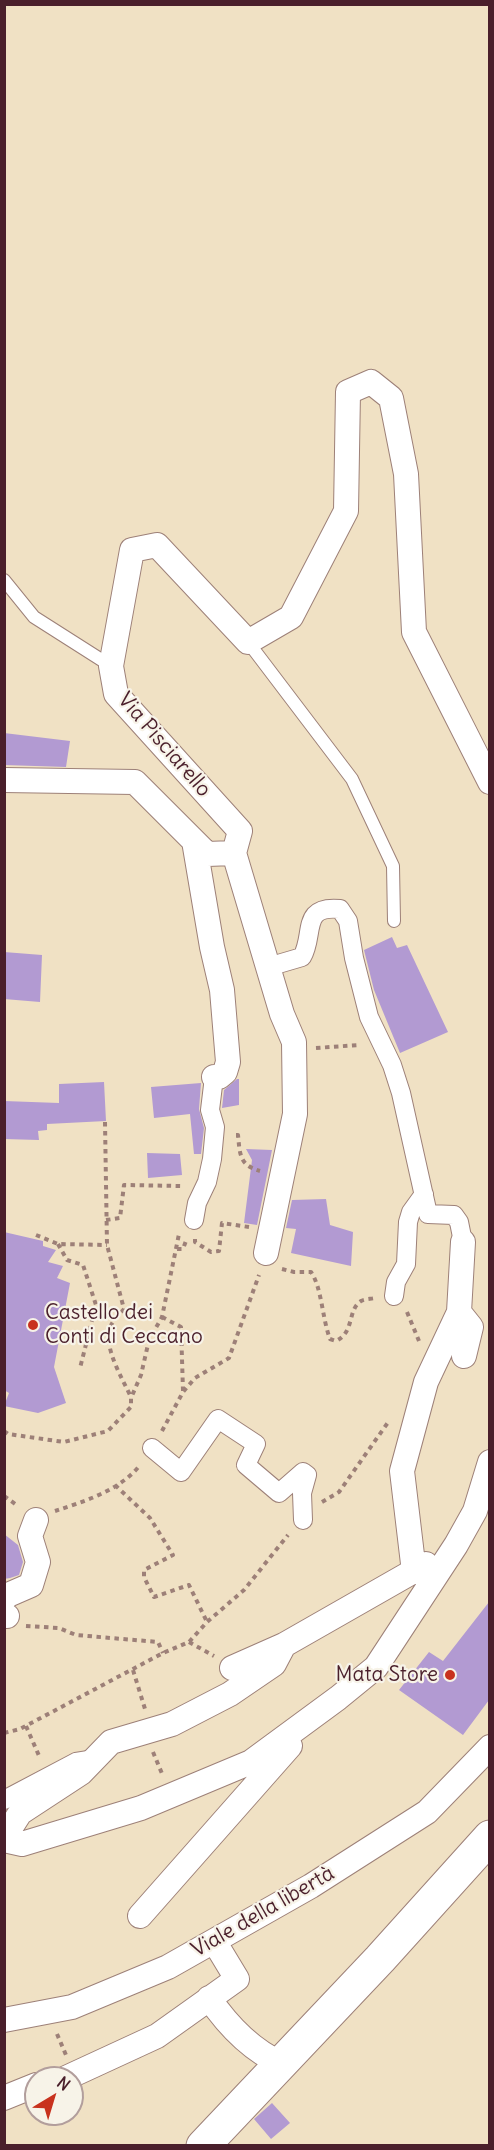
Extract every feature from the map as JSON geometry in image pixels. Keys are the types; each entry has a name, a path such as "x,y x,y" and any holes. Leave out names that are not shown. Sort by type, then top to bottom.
{"main road":[{"path":"203,2145 282,2064 489,1837"}],"street":[{"path":"248,642 291,617 346,511 348,392 371,382 391,398 406,474 414,632 489,782"},
{"name":"Via Pisciarello","path":"4,780 135,782 207,854 234,853 240,831 116,694 111,666 132,550 157,545 248,642"},
{"path":"187,1223 207,1182 215,1127 210,1110 214,1077 219,1077 225,1072 228,1062 222,990 212,947 194,841"},
{"path":"234,853 282,1014 294,1042 295,1114 267,1249"},
{"path":"268,967 302,957 307,948 309,922 318,912 330,908 339,909 348,921 354,958 368,1011 395,1074 428,1214 454,1215 459,1222 463,1242 459,1312 426,1381 402,1471 414,1572"},
{"path":"393,1296 396,1282 406,1264 408,1222 411,1212 424,1194"},
{"path":"459,1312 471,1327 464,1356"},
{"path":"153,1448 181,1472 218,1419 256,1444 246,1465 279,1492 303,1472 307,1475 302,1493 303,1520"},
{"path":"284,1645 274,1664 230,1694 172,1724 111,1743 81,1773 20,1813 4,1839 22,1844 141,1808 251,1762 338,1698 376,1667 456,1545 475,1511 489,1462"},
{"path":"5,1610 8,1595 31,1585 38,1562 30,1536 36,1520"},
{"path":"232,1668 284,1645 414,1572 456,1545"},
{"path":"140,1916 297,1737 301,1726"},
{"name":"Viale della libertà","path":"4,2020 72,2007 168,1967 311,1886 427,1812 489,1747"},
{"path":"4,1800 76,1762 94,1760"},
{"path":"84,2070 157,2036 237,1979 214,1941"},
{"path":"209,1998 223,2020 262,2055 282,2064"},
{"path":"4,2098 24,2090"}],"lane":[{"path":"4,580 34,617 111,666"},
{"path":"248,642 352,779 393,866 394,921"}],"path":[{"path":"294,1049 366,1045 368,1011"},
{"path":"105,1122 107,1245 124,1309 110,1326 108,1338 113,1358 131,1398"},
{"path":"214,1136 238,1135 240,1158 249,1168 282,1176"},
{"path":"106,1220 120,1218 124,1185 181,1186 181,1196"},
{"path":"187,1223 197,1221 195,1242 211,1252 219,1251 222,1223 267,1249 294,1272 311,1272 317,1281 325,1327 330,1339 336,1341 343,1338 355,1309 361,1301 396,1296 403,1304 419,1342 426,1381"},
{"path":"177,1249 183,1249 187,1223"},
{"path":"4,1431 8,1434 64,1442 108,1431 131,1407 131,1398 141,1375 149,1340 162,1317 177,1249 187,1223"},
{"path":"36,1235 58,1244 107,1245"},
{"path":"58,1244 67,1260 83,1265 96,1305 80,1368"},
{"path":"4,1496 36,1520 79,1503 135,1472 153,1448 183,1392 195,1378 229,1358 267,1249"},
{"path":"162,1317 181,1327 183,1392"},
{"path":"4,1733 26,1726 163,1653 189,1642 207,1622 244,1590 287,1536 303,1520 322,1502 339,1492 394,1414"},
{"path":"115,1485 150,1518 173,1555 144,1570 144,1577 154,1597 189,1585 207,1622"},
{"path":"5,1610 17,1624 59,1628 76,1635 158,1642 163,1653"},
{"path":"133,1670 148,1731 172,1795"},
{"path":"26,1726 49,1777"},
{"path":"47,2012 67,2066"}],"building":[{"path":"4,733 70,741 66,767 4,765"},
{"path":"392,937 397,948 407,945 448,1032 400,1053 374,990 364,950"},
{"path":"4,952 42,955 40,1002 4,999"},
{"path":"239,1079 239,1105 222,1108 224,1090"},
{"path":"104,1082 106,1121 47,1124 47,1130 38,1131 39,1140 4,1139 4,1101 59,1103 59,1084"},
{"path":"201,1083 199,1109 204,1128 201,1154 194,1154 190,1114 154,1118 151,1087"},
{"path":"246,1149 272,1150 257,1225 244,1223 252,1160"},
{"path":"147,1153 180,1154 182,1175 148,1178"},
{"path":"326,1199 330,1225 353,1232 351,1266 291,1253 296,1229 286,1228 292,1200"},
{"name":"Castello dei Conti di Ceccano","path":"4,1232 43,1241 43,1246 56,1250 48,1262 63,1266 57,1278 70,1283 54,1367 66,1403 38,1413 4,1406 9,1393 4,1390"},
{"path":"4,1534 18,1545 23,1562 19,1575 4,1579"},
{"name":"Mata Store","path":"489,1602 489,1700 463,1735 399,1690 429,1652 443,1661"},
{"path":"272,2103 290,2123 271,2139 254,2119"}],"place":[{"name":"Castello dei Conti di Ceccano","path":"33,1325"},
{"name":"Mata Store","path":"450,1675"}]}
